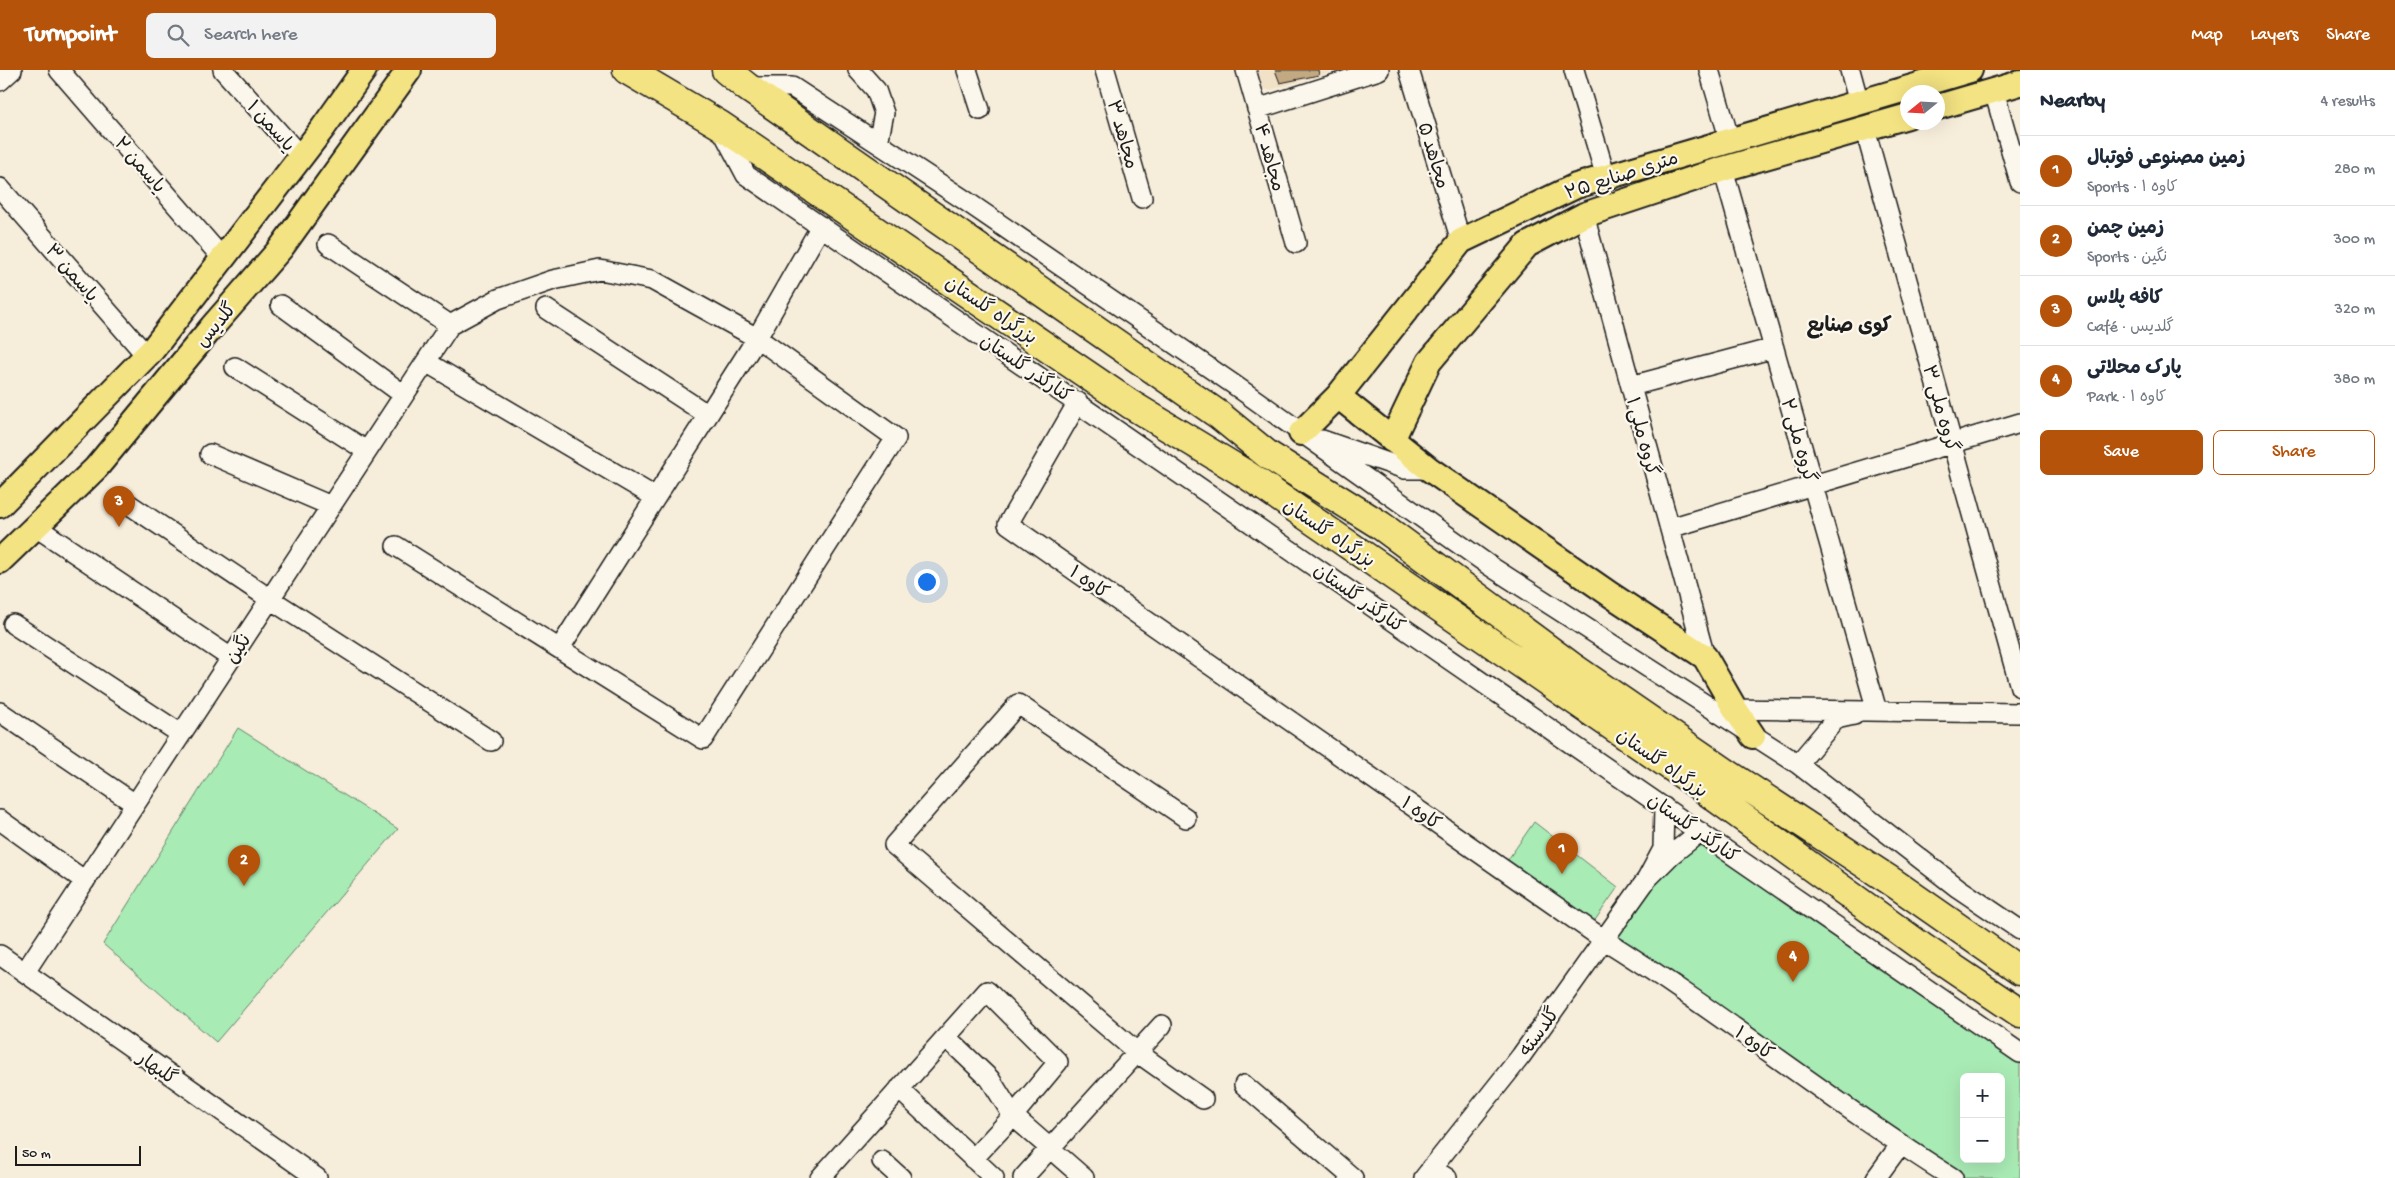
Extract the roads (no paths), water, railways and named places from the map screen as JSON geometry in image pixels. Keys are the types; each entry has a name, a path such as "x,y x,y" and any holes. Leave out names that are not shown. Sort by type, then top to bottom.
{"highway":[{"name":"بزرگراه گلستان","path":"627,70 720,125 1130,404 1263,486 1695,783 1922,946 2020,1013"},
{"name":"بزرگراه گلستان","path":"737,78 1219,414 1268,455 1380,525 1571,666 1728,774 1894,883 2020,971"},
{"path":"1062,357 1076,352 1084,344 1086,337 1082,320"},
{"path":"1092,377 1094,354 1101,346 1114,342"}],"main road":[{"name":"گلدیس","path":"0,562 96,468 212,327 281,248 409,70"},
{"name":"۲۵ متری صنایع","path":"1301,433 1338,396 1461,241 1576,186 1970,70"},
{"name":"گلدیس","path":"0,505 146,355 301,158 356,73"},
{"path":"1945,105 2020,83"},
{"path":"1859,103 1864,129"},
{"name":"۲۵ متری صنایع","path":"1392,440 1429,362 1527,245 1584,215 1723,169 1900,118"},
{"path":"1576,186 1584,215"},
{"path":"1338,396 1429,468 1705,657 1753,736"}],"street":[{"path":"0,81 12,70"},
{"name":"یاسمن ۲","path":"59,70 223,259"},
{"name":"یاسمن ۱","path":"223,70 301,158"},
{"path":"858,70 876,90 884,113 878,143"},
{"path":"967,70 980,110"},
{"name":"مجاهد ۳","path":"1105,70 1142,198"},
{"name":"مجاهد ۴","path":"1246,70 1296,243"},
{"path":"1257,109 1379,70"},
{"name":"۵ مجاهد","path":"1409,70 1461,241"},
{"path":"1574,70 1606,177"},
{"path":"1710,70 1730,140"},
{"path":"1850,70 1859,103"},
{"path":"737,78 792,87 878,143 1233,384 1490,566 1798,764 1958,888 2020,930"},
{"path":"1994,91 2020,182"},
{"name":"کنارگذر گلستان","path":"720,125 746,175 2020,1053"},
{"name":"گروه ملی ۳","path":"1864,129 2020,687"},
{"name":"گروه ملی ۲","path":"1723,169 1877,711"},
{"name":"یاسمن ۳","path":"0,188 146,355"},
{"name":"گروه ملی ۱","path":"1584,215 1705,657"},
{"path":"560,648 757,338 822,226"},
{"path":"328,244 450,325 498,299 552,280 600,270 652,280 757,338 896,438 703,740 396,546"},
{"path":"281,304 404,395"},
{"path":"546,309 708,415"},
{"name":"نگین","path":"24,972 450,325"},
{"path":"1631,386 1774,348"},
{"path":"426,362 655,497"},
{"path":"235,367 368,451"},
{"name":"کاوه ۱","path":"1078,402 1008,524 1603,939 1671,981 1900,1145 1953,1178"},
{"path":"1670,528 2020,423"},
{"path":"1301,433 1405,468 1429,468"},
{"path":"210,454 331,506"},
{"path":"121,499 270,599 491,741"},
{"path":"36,527 231,658"},
{"path":"13,624 181,734"},
{"path":"1186,818 1018,704 894,845 1138,1053 1203,1099"},
{"path":"1711,709 2020,713"},
{"path":"1798,764 1836,719 1877,711"},
{"path":"0,712 135,804"},
{"path":"1646,879 1662,849 1664,807"},
{"path":"0,820 85,880"},
{"path":"1646,879 1671,855 1700,832"},
{"name":"گلدسته","path":"1428,1173 1521,1056 1646,879"},
{"name":"گلبهار","path":"0,955 317,1178"},
{"path":"820,1178 986,991 1058,1062 1014,1116 974,1159"},
{"path":"1023,1178 1162,1025"},
{"path":"946,1037 990,1079 1014,1116 1084,1178"},
{"path":"1244,1085 1354,1178"},
{"path":"899,1089 994,1178"},
{"path":"1876,1178 1900,1145"},
{"path":"882,1161 901,1178"},
{"path":"1428,1173 1447,1178"}],"place":[{"name":"کافه پلاس","path":"119,527"},
{"name":"زمین مصنوعی فوتبال","path":"1562,874"},
{"name":"زمین چمن","path":"244,886"},
{"name":"پارک محلاتی","path":"1793,982"}],"district":[{"name":"کوی صنابع","path":"1849,324"}]}
